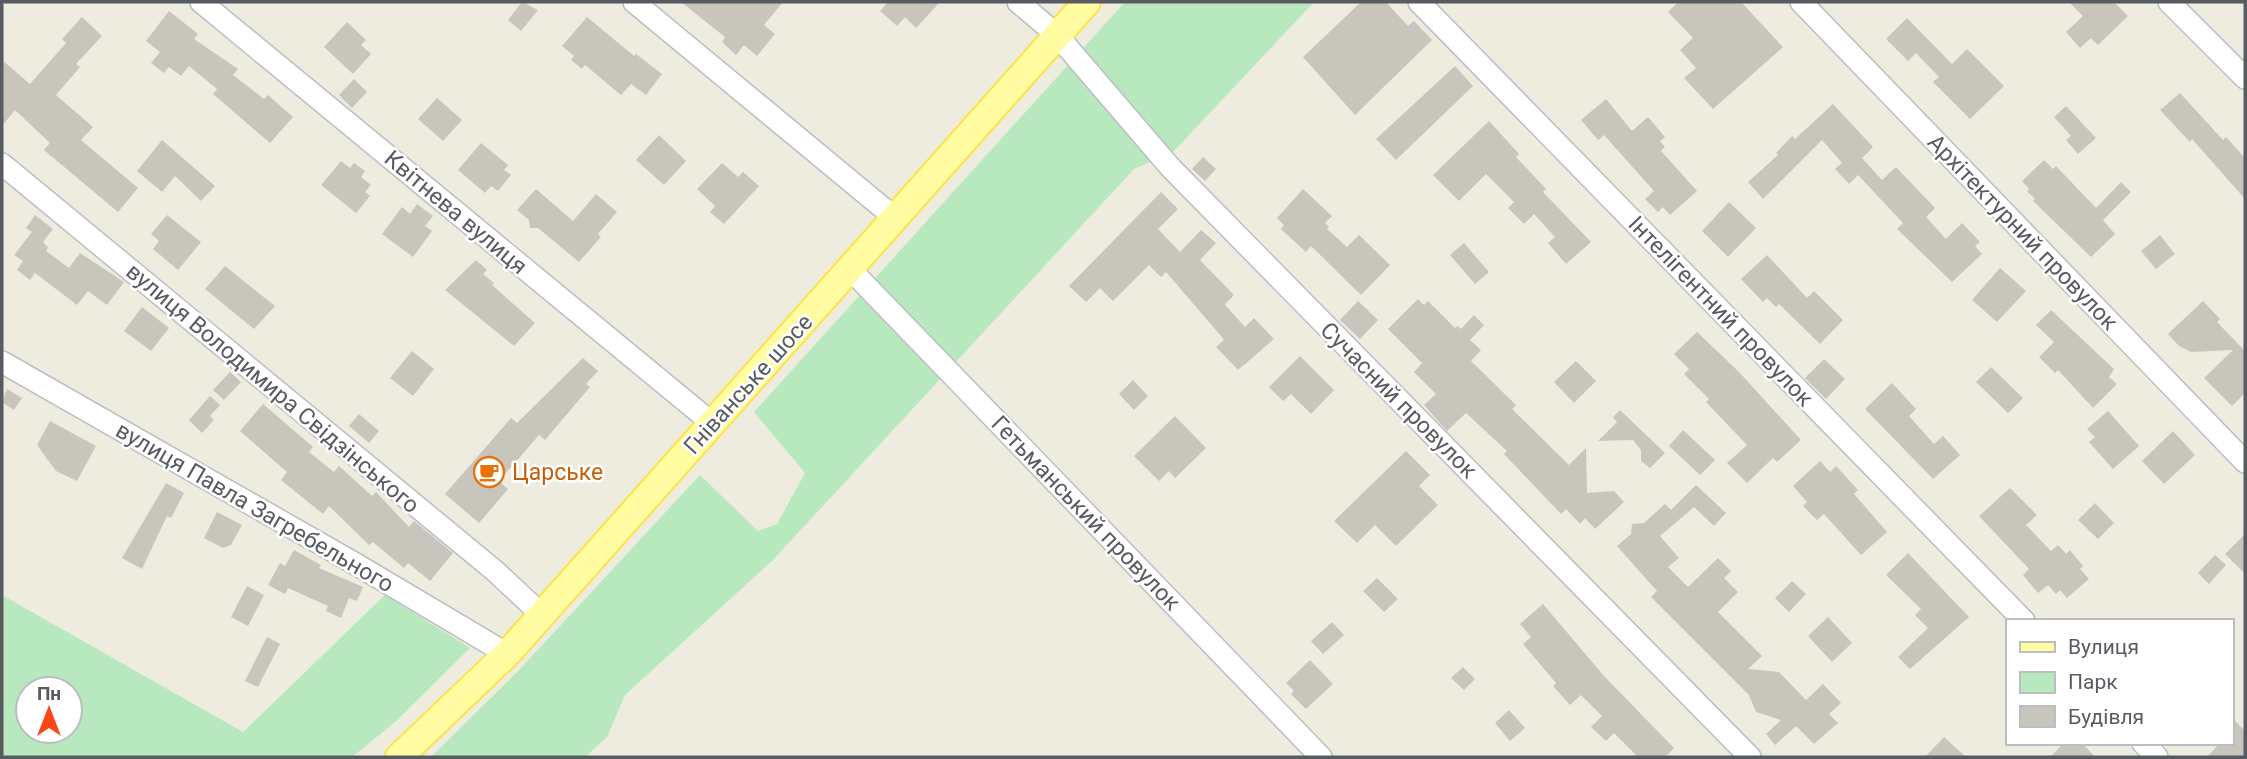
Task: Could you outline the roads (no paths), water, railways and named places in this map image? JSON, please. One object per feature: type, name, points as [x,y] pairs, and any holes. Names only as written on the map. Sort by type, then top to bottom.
[{"type":"main road","name":"Гніванське шосе","points":[[399,757],[508,654],[1087,2]]},
{"type":"street","name":"Квітнева вулиця","points":[[201,2],[712,423]]},
{"type":"street","points":[[634,2],[895,218]]},
{"type":"street","name":"Сучасний провулок","points":[[1018,2],[1056,35],[1170,167],[1750,757]]},
{"type":"street","name":"Інтелігентний провулок","points":[[1419,2],[2022,619]]},
{"type":"street","name":"Архітектурний провулок","points":[[1801,2],[2245,462]]},
{"type":"street","points":[[2169,2],[2245,78]]},
{"type":"street","name":"вулиця Володимира Свідзінського","points":[[2,164],[484,562],[542,615]]},
{"type":"street","name":"Гетьманський провулок","points":[[851,270],[1321,757]]},
{"type":"street","name":"вулиця Павла Загребельного","points":[[2,362],[354,562],[508,654]]},
{"type":"place","name":"Царське","points":[[489,472]]}]
